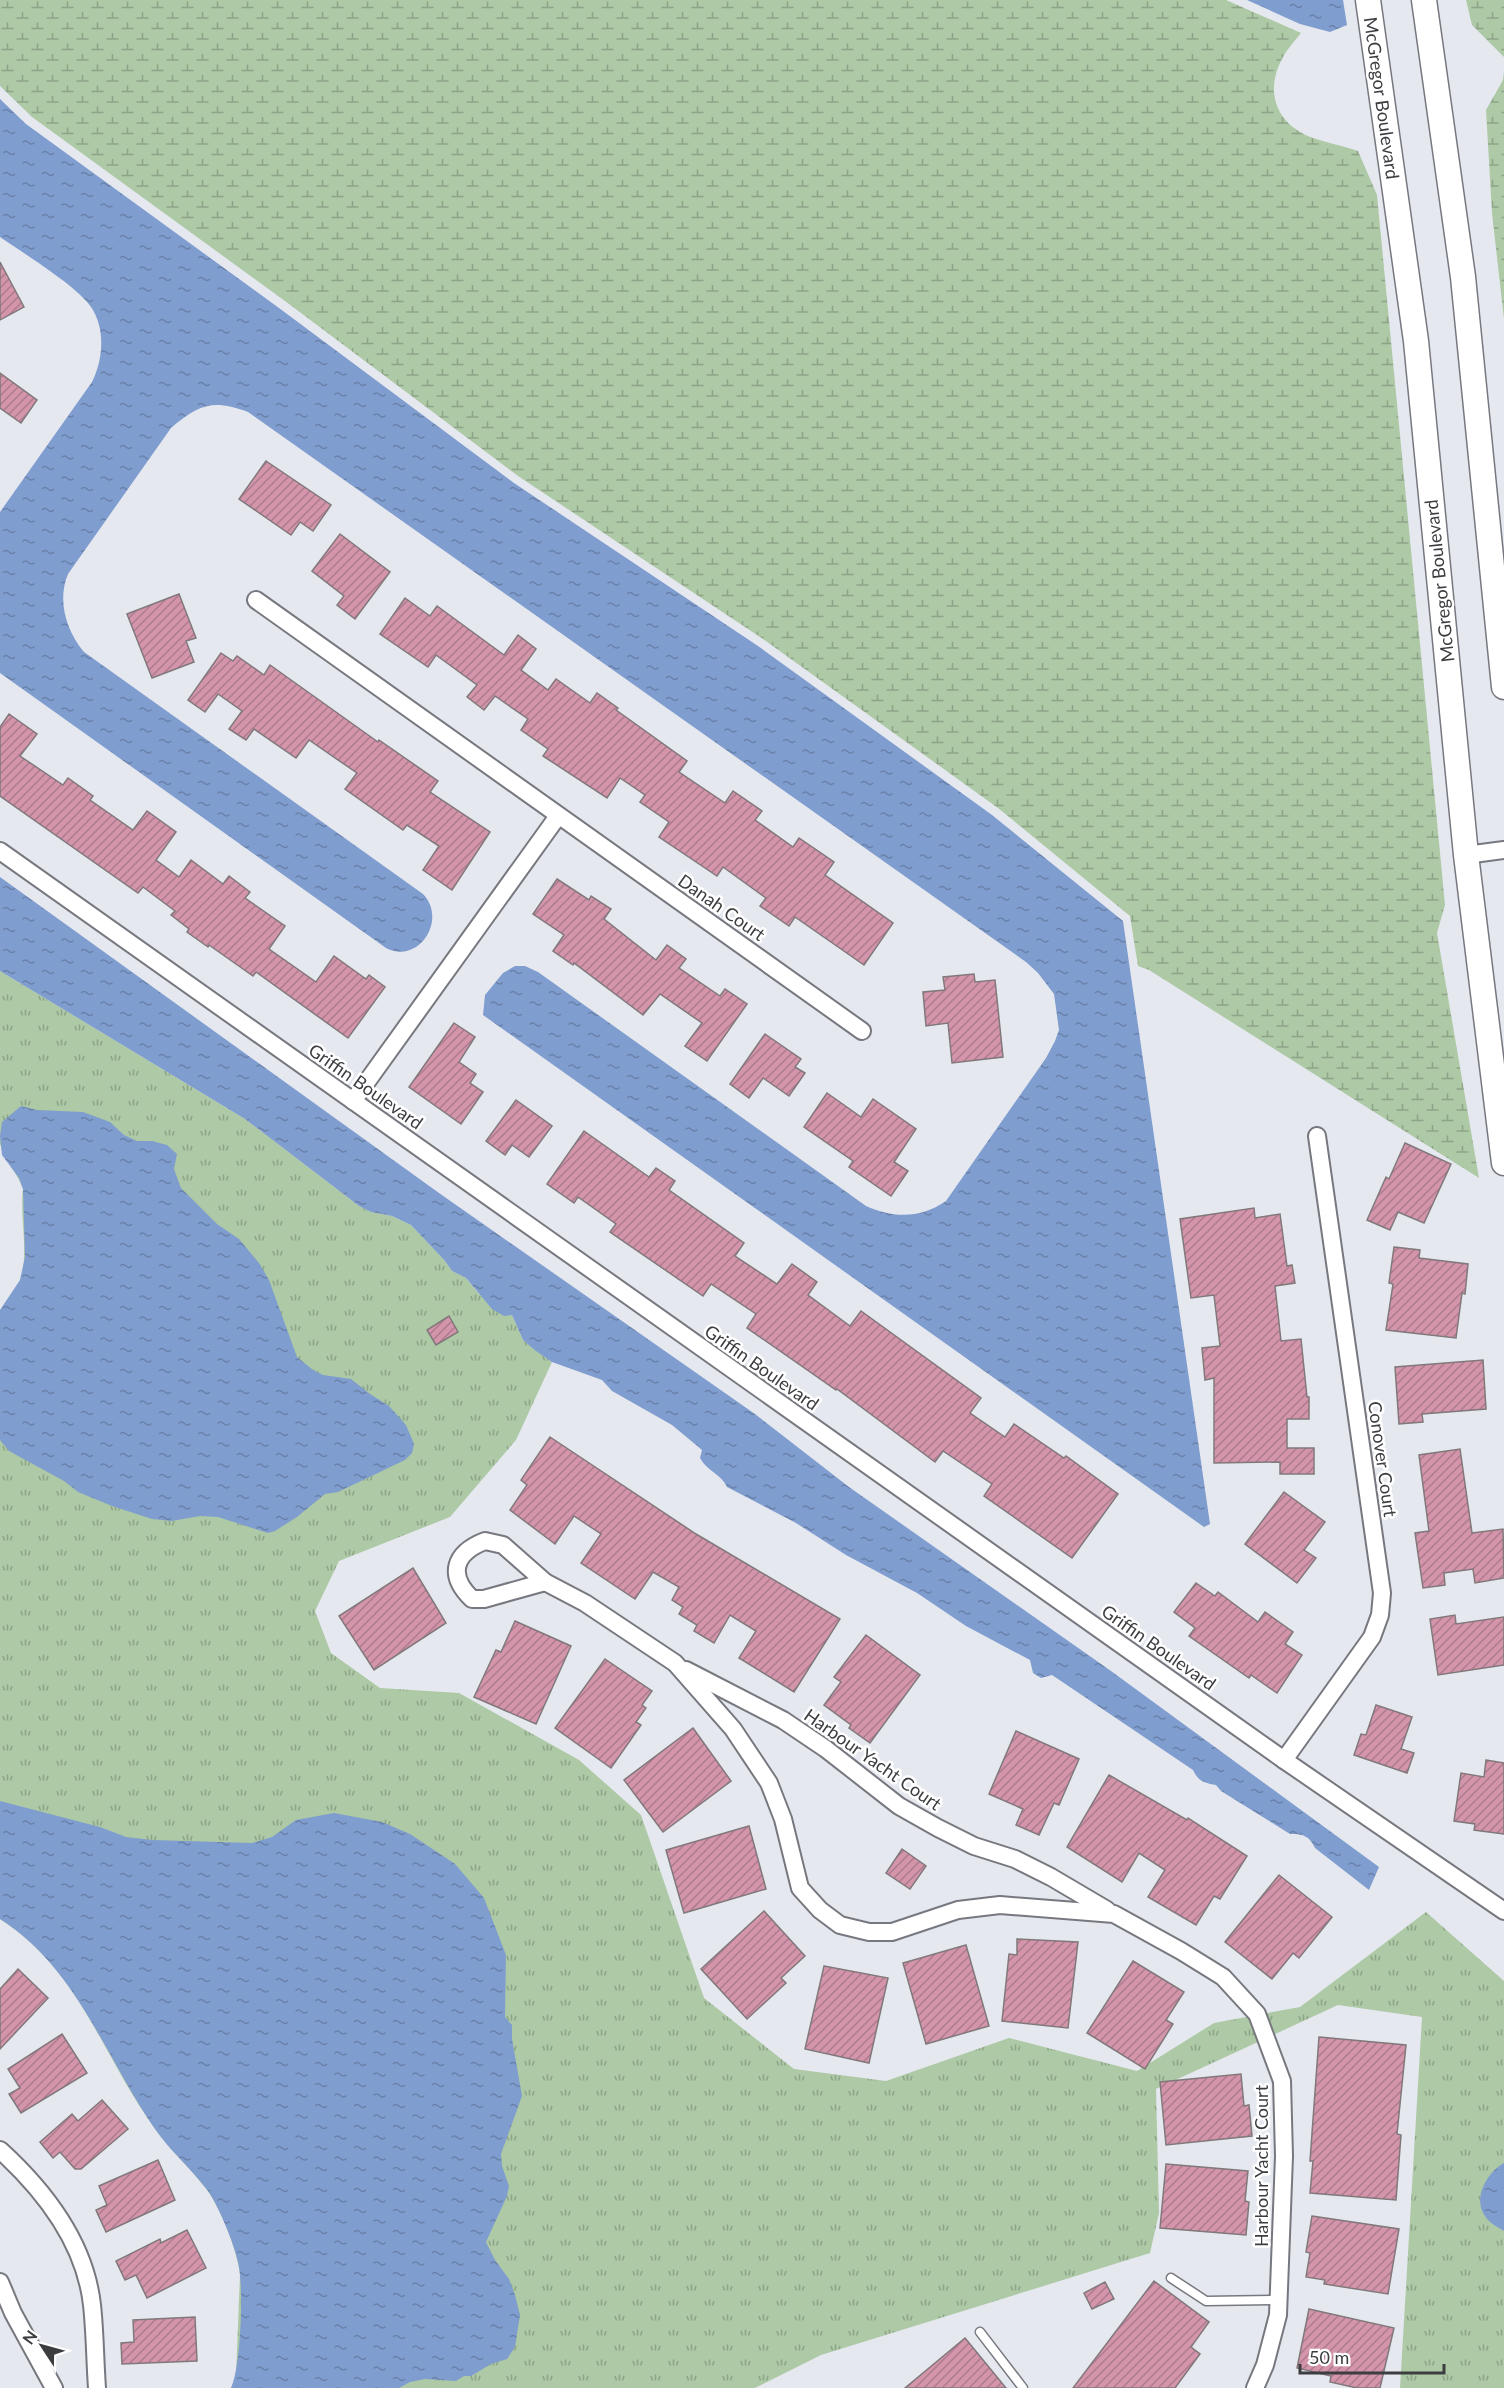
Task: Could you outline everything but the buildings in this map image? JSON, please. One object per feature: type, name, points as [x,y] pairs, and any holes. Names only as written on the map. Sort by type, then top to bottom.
[{"type":"main road","name":"McGregor Boulevard","points":[[1368,0],[1416,341],[1466,855],[1504,1162]]},
{"type":"main road","points":[[1424,0],[1462,277],[1504,687]]},
{"type":"main road","points":[[1484,1006],[1501,1035],[1504,1054]]},
{"type":"street","name":"Danah Court","points":[[256,600],[862,1031]]},
{"type":"street","points":[[353,1101],[558,816]]},
{"type":"street","points":[[1466,855],[1504,850]]},
{"type":"street","name":"Griffin Boulevard","points":[[0,851],[1284,1760],[1504,1911]]},
{"type":"street","name":"Conover Court","points":[[1284,1760],[1372,1637],[1380,1616],[1382,1593],[1317,1136]]},
{"type":"street","name":"Harbour Yacht Court","points":[[545,1582],[484,1599],[472,1599],[462,1589],[456,1574],[458,1559],[470,1546],[485,1541],[503,1545],[545,1582],[585,1603],[675,1663],[783,1720],[826,1749],[865,1781],[909,1812],[974,1846],[1015,1859],[1042,1872],[1223,1977],[1257,2014],[1282,2081],[1284,2156],[1278,2315],[1265,2365],[1255,2388]]},
{"type":"street","name":"Harbour Yacht Court","points":[[675,1663],[733,1729],[769,1783],[783,1819],[800,1888],[820,1910],[840,1925],[869,1932],[892,1932],[958,1910],[1000,1905],[1114,1914]]},
{"type":"street","points":[[0,2150],[40,2190],[64,2225],[79,2255],[92,2304],[97,2388]]},
{"type":"street","points":[[0,2282],[13,2313],[54,2388]]},
{"type":"lane","points":[[1171,2278],[1206,2301],[1278,2300]]},
{"type":"lane","points":[[980,2332],[1023,2388]]},
{"type":"green space","points":[[0,0],[1226,0],[1301,33],[1286,52],[1277,72],[1274,96],[1277,106],[1290,125],[1301,132],[1313,138],[1358,151],[1377,195],[1445,905],[1437,933],[1479,1178],[1149,970],[1138,966],[1130,916],[998,808],[763,639],[518,476],[285,301],[32,117],[0,86]]},
{"type":"green space","points":[[1466,0],[1504,0],[1504,57],[1472,25]]},
{"type":"green space","points":[[1504,71],[1504,319],[1492,213],[1486,110],[1503,80]]},
{"type":"green space","points":[[0,971],[245,1119],[359,1206],[371,1212],[392,1216],[411,1225],[452,1271],[466,1278],[479,1294],[512,1315],[523,1340],[552,1362],[516,1440],[450,1517],[339,1561],[315,1611],[331,1653],[380,1688],[459,1693],[579,1760],[641,1815],[704,1998],[794,2069],[886,2081],[1009,2038],[1137,2071],[1214,2023],[1300,2007],[1426,1912],[1504,1981],[1504,2388],[1400,2388],[1422,2017],[1338,2005],[1156,2089],[1159,2213],[1150,2253],[821,2355],[755,2388],[231,2388],[236,2377],[240,2274],[232,2242],[218,2208],[207,2190],[162,2138],[137,2102],[71,1989],[28,1940],[0,1919],[0,1310],[12,1297],[19,1282],[24,1253],[23,1189],[0,1144]]},
{"type":"water","points":[[1247,0],[1343,0],[1347,25],[1330,32],[1300,24]]},
{"type":"water","points":[[0,99],[26,124],[514,483],[758,646],[992,815],[1123,921],[1210,1524],[1204,1527],[483,1015],[485,995],[503,973],[515,966],[525,966],[538,972],[866,1206],[886,1213],[906,1215],[926,1211],[946,1201],[1046,1058],[1059,1030],[1054,994],[1038,973],[1026,962],[248,412],[225,406],[207,406],[198,409],[171,428],[68,574],[63,605],[68,625],[84,652],[423,894],[430,904],[432,916],[431,927],[426,937],[409,950],[398,952],[386,948],[0,673],[0,512],[92,382],[99,364],[101,335],[91,307],[74,289],[0,237]]},
{"type":"water","points":[[0,877],[439,1193],[755,1414],[849,1487],[1111,1671],[1379,1867],[1369,1890],[1315,1848],[1308,1838],[1290,1834],[1221,1791],[1216,1785],[1202,1781],[1193,1770],[1052,1675],[1041,1678],[1033,1673],[1030,1660],[966,1626],[917,1593],[846,1555],[796,1523],[727,1487],[700,1458],[702,1450],[672,1425],[612,1391],[602,1380],[552,1362],[536,1351],[523,1340],[512,1315],[504,1316],[492,1309],[466,1278],[452,1271],[411,1225],[392,1216],[371,1212],[359,1206],[245,1119],[0,971]]},
{"type":"water","points":[[21,1106],[37,1110],[83,1112],[110,1122],[124,1135],[137,1141],[152,1141],[167,1145],[177,1154],[174,1169],[181,1188],[217,1224],[239,1239],[259,1263],[269,1280],[297,1357],[323,1375],[351,1379],[389,1406],[406,1425],[414,1444],[412,1453],[405,1460],[338,1492],[325,1494],[297,1517],[268,1533],[218,1517],[200,1516],[172,1521],[152,1519],[78,1492],[64,1481],[9,1451],[0,1440],[0,1310],[20,1280],[25,1257],[23,1189],[19,1178],[2,1155],[0,1136],[2,1122]]},
{"type":"water","points":[[0,1801],[100,1827],[126,1837],[152,1840],[252,1843],[272,1837],[296,1820],[334,1813],[382,1822],[410,1834],[455,1864],[484,1898],[506,1955],[505,2017],[512,2025],[512,2039],[522,2096],[501,2154],[502,2166],[509,2186],[507,2196],[486,2242],[495,2260],[509,2279],[520,2315],[515,2347],[507,2359],[456,2381],[425,2379],[410,2382],[399,2388],[231,2388],[237,2363],[241,2306],[240,2273],[230,2235],[208,2191],[155,2129],[70,1988],[50,1962],[27,1939],[0,1919]]},
{"type":"water","points":[[1504,2163],[1504,2231],[1488,2220],[1483,2213],[1480,2196],[1491,2173]]}]
